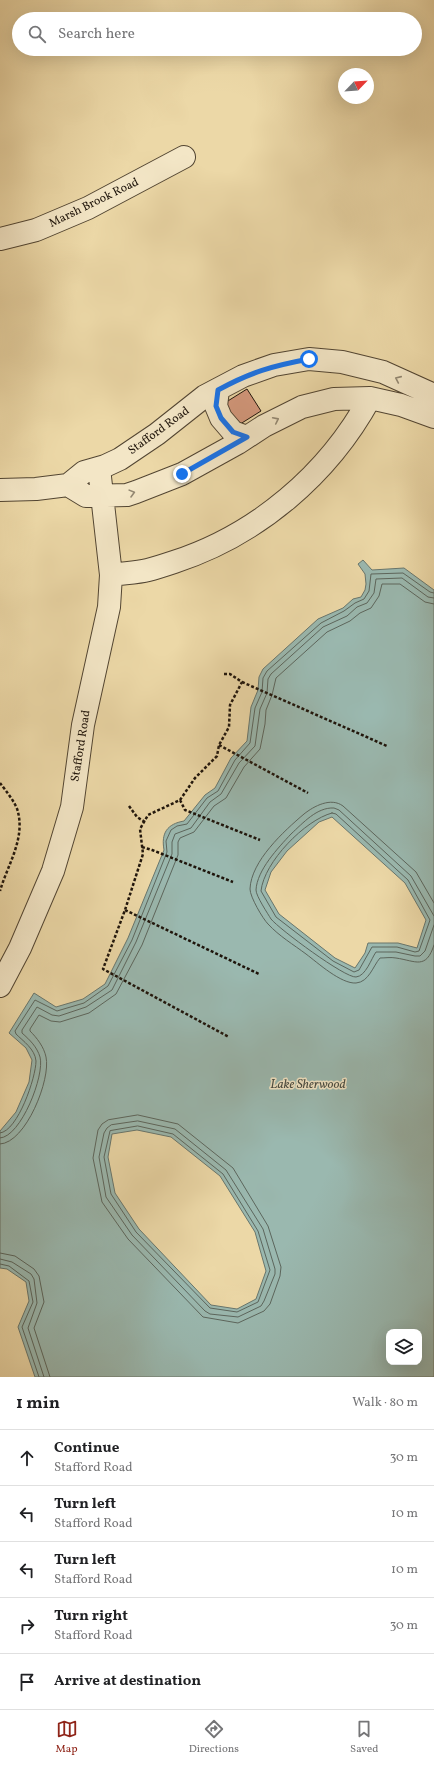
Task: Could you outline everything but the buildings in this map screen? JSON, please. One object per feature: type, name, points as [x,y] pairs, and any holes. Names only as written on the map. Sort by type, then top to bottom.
[{"type":"street","name":"Marsh Brook Road","points":[[0,239],[36,230],[88,208],[184,157]]},
{"type":"street","name":"Stafford Road","points":[[68,485],[84,472],[99,468],[120,459],[157,434],[205,396],[243,376],[274,365],[309,359],[342,362],[383,372],[434,395]]},
{"type":"street","points":[[218,390],[216,406],[221,418],[233,432],[247,437]]},
{"type":"street","points":[[111,575],[148,570],[195,555],[233,537],[265,517],[301,488],[316,472],[360,417],[370,398]]},
{"type":"street","points":[[0,490],[36,489],[68,485],[86,496],[127,495],[153,487],[182,474],[264,426],[302,407],[334,399],[370,398],[401,405],[434,417]]},
{"type":"street","name":"Stafford Road","points":[[0,986],[20,948],[53,871],[72,807],[83,725],[109,606],[111,575],[99,468]]},
{"type":"path","points":[[224,674],[230,674],[242,682],[387,746]]},
{"type":"path","points":[[229,1037],[102,969],[125,910],[143,854],[140,829],[148,815],[180,800],[196,778],[217,756],[219,745],[228,727],[230,705],[242,682]]},
{"type":"path","points":[[219,745],[308,794]]},
{"type":"path","points":[[0,783],[18,811],[19,824],[14,854],[0,891]]},
{"type":"path","points":[[180,800],[185,810],[260,840]]},
{"type":"path","points":[[130,806],[137,817],[145,822]]},
{"type":"path","points":[[142,848],[152,850],[232,882]]},
{"type":"path","points":[[125,910],[259,974]]},
{"type":"water","name":"Lake Sherwood","points":[[363,560],[372,570],[404,568],[434,590],[434,1377],[35,1377],[18,1327],[29,1301],[26,1282],[7,1269],[0,1268],[0,1131],[16,1112],[29,1082],[32,1060],[26,1048],[9,1033],[34,993],[56,1007],[83,999],[105,984],[128,938],[164,850],[163,839],[166,830],[173,824],[184,821],[205,795],[215,788],[231,758],[247,741],[251,707],[258,690],[259,677],[263,669],[318,619],[343,608],[353,599],[361,597],[365,590],[365,574],[358,564]],"holes":[[[332,817],[405,883],[426,920],[417,948],[398,943],[368,943],[365,953],[355,968],[335,958],[279,914],[265,890],[271,872],[287,851],[319,822]],[[137,1130],[171,1137],[220,1176],[255,1232],[266,1271],[256,1299],[237,1309],[211,1305],[139,1229],[115,1193],[108,1157],[112,1134]]]},
{"type":"route","points":[[182,474],[247,437],[233,432],[221,418],[216,406],[218,390],[243,376],[274,365],[309,359]]}]
